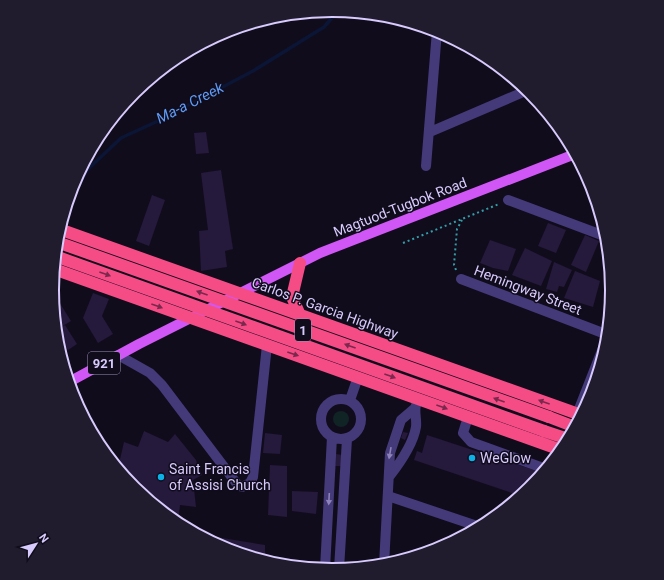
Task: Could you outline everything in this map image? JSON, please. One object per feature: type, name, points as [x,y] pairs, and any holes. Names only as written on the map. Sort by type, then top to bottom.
[{"type":"highway","name":"Carlos P. Garcia Highway","points":[[65,231],[575,414]]},
{"type":"highway","points":[[84,280],[96,242]]},
{"type":"highway","name":"Carlos P. Garcia Highway","points":[[63,244],[569,425]]},
{"type":"highway","name":"1","points":[[61,258],[562,437]]},
{"type":"highway","points":[[140,300],[153,263]]},
{"type":"highway","points":[[300,263],[292,297],[300,315]]},
{"type":"highway","name":"1","points":[[60,271],[358,377],[417,404],[468,417],[555,448]]},
{"type":"highway","points":[[267,345],[280,308]]},
{"type":"highway","points":[[308,360],[321,322]]},
{"type":"highway","points":[[358,377],[371,340]]},
{"type":"highway","points":[[417,404],[431,362]]},
{"type":"highway","points":[[509,431],[522,394]]},
{"type":"main road","name":"Magtuod-Tugbok Road","points":[[190,318],[300,263],[374,231],[455,202],[569,156]]},
{"type":"main road","name":"921","points":[[74,379],[190,318]]},
{"type":"street","points":[[426,166],[430,132],[437,38]]},
{"type":"street","points":[[430,132],[521,93]]},
{"type":"street","points":[[508,200],[599,234]]},
{"type":"street","name":"Hemingway Street","points":[[461,279],[602,333]]},
{"type":"street","points":[[118,355],[150,374],[162,385],[237,484],[242,487],[250,484],[253,477],[267,345]]},
{"type":"street","points":[[350,400],[358,377]]},
{"type":"street","points":[[336,399],[350,400],[360,410],[361,424],[358,431],[347,439],[332,437],[322,427],[322,413],[325,407],[336,399]]},
{"type":"street","points":[[384,558],[390,453],[401,420],[417,404]]},
{"type":"street","points":[[389,477],[400,462],[414,436],[417,426],[417,404]]},
{"type":"street","points":[[468,417],[463,433],[471,442],[540,467]]},
{"type":"street","points":[[325,563],[332,437]]},
{"type":"street","points":[[339,563],[347,439]]},
{"type":"street","points":[[330,482],[344,483]]},
{"type":"street","points":[[388,496],[471,524]]},
{"type":"path","points":[[403,243],[508,200]]},
{"type":"path","points":[[461,279],[454,265],[457,229],[462,219]]},
{"type":"green space","points":[[341,411],[347,413],[349,419],[347,425],[341,427],[335,425],[333,419],[335,413]]},
{"type":"building","points":[[206,132],[209,153],[196,154],[194,133]]},
{"type":"building","points":[[221,170],[233,249],[225,251],[227,267],[201,271],[199,231],[208,230],[201,173]]},
{"type":"building","points":[[152,195],[165,200],[149,246],[136,241]]},
{"type":"building","points":[[548,223],[566,230],[556,253],[538,246]]},
{"type":"building","points":[[585,235],[599,241],[586,272],[571,265]]},
{"type":"building","points":[[490,240],[516,249],[508,271],[493,268],[480,263]]},
{"type":"building","points":[[525,248],[552,261],[541,286],[512,275]]},
{"type":"building","points":[[554,262],[572,270],[564,287],[559,286],[557,292],[546,289]]},
{"type":"building","points":[[575,271],[600,281],[593,307],[564,298]]},
{"type":"building","points":[[93,293],[109,299],[102,316],[113,334],[98,343],[83,318]]},
{"type":"building","points":[[60,303],[71,321],[61,327]]},
{"type":"building","points":[[65,325],[77,344],[68,350],[64,344],[61,327]]},
{"type":"building","name":"Saint Francis of Assisi Church","points":[[144,431],[168,442],[175,434],[196,460],[202,475],[193,480],[196,507],[180,505],[179,516],[139,483],[120,461],[124,442],[138,447]]},
{"type":"building","points":[[403,432],[408,433],[405,440],[401,438]]},
{"type":"building","points":[[265,433],[282,435],[280,454],[263,453]]},
{"type":"building","points":[[427,435],[536,471],[514,494],[414,460],[417,451],[422,453]]},
{"type":"building","points":[[336,454],[342,455],[341,466],[335,466]]},
{"type":"building","points":[[270,465],[287,466],[287,517],[268,515]]},
{"type":"building","points":[[292,491],[318,492],[316,514],[292,511]]},
{"type":"building","points":[[216,537],[265,545],[265,555],[244,549]]},
{"type":"waterway","name":"Ma-a Creek","points":[[85,174],[87,170],[121,138],[158,121],[253,71],[324,27],[333,17]]},
{"type":"place","name":"WeGlow","points":[[472,458]]},
{"type":"place","name":"Saint Francis of Assisi Church","points":[[161,477]]}]
